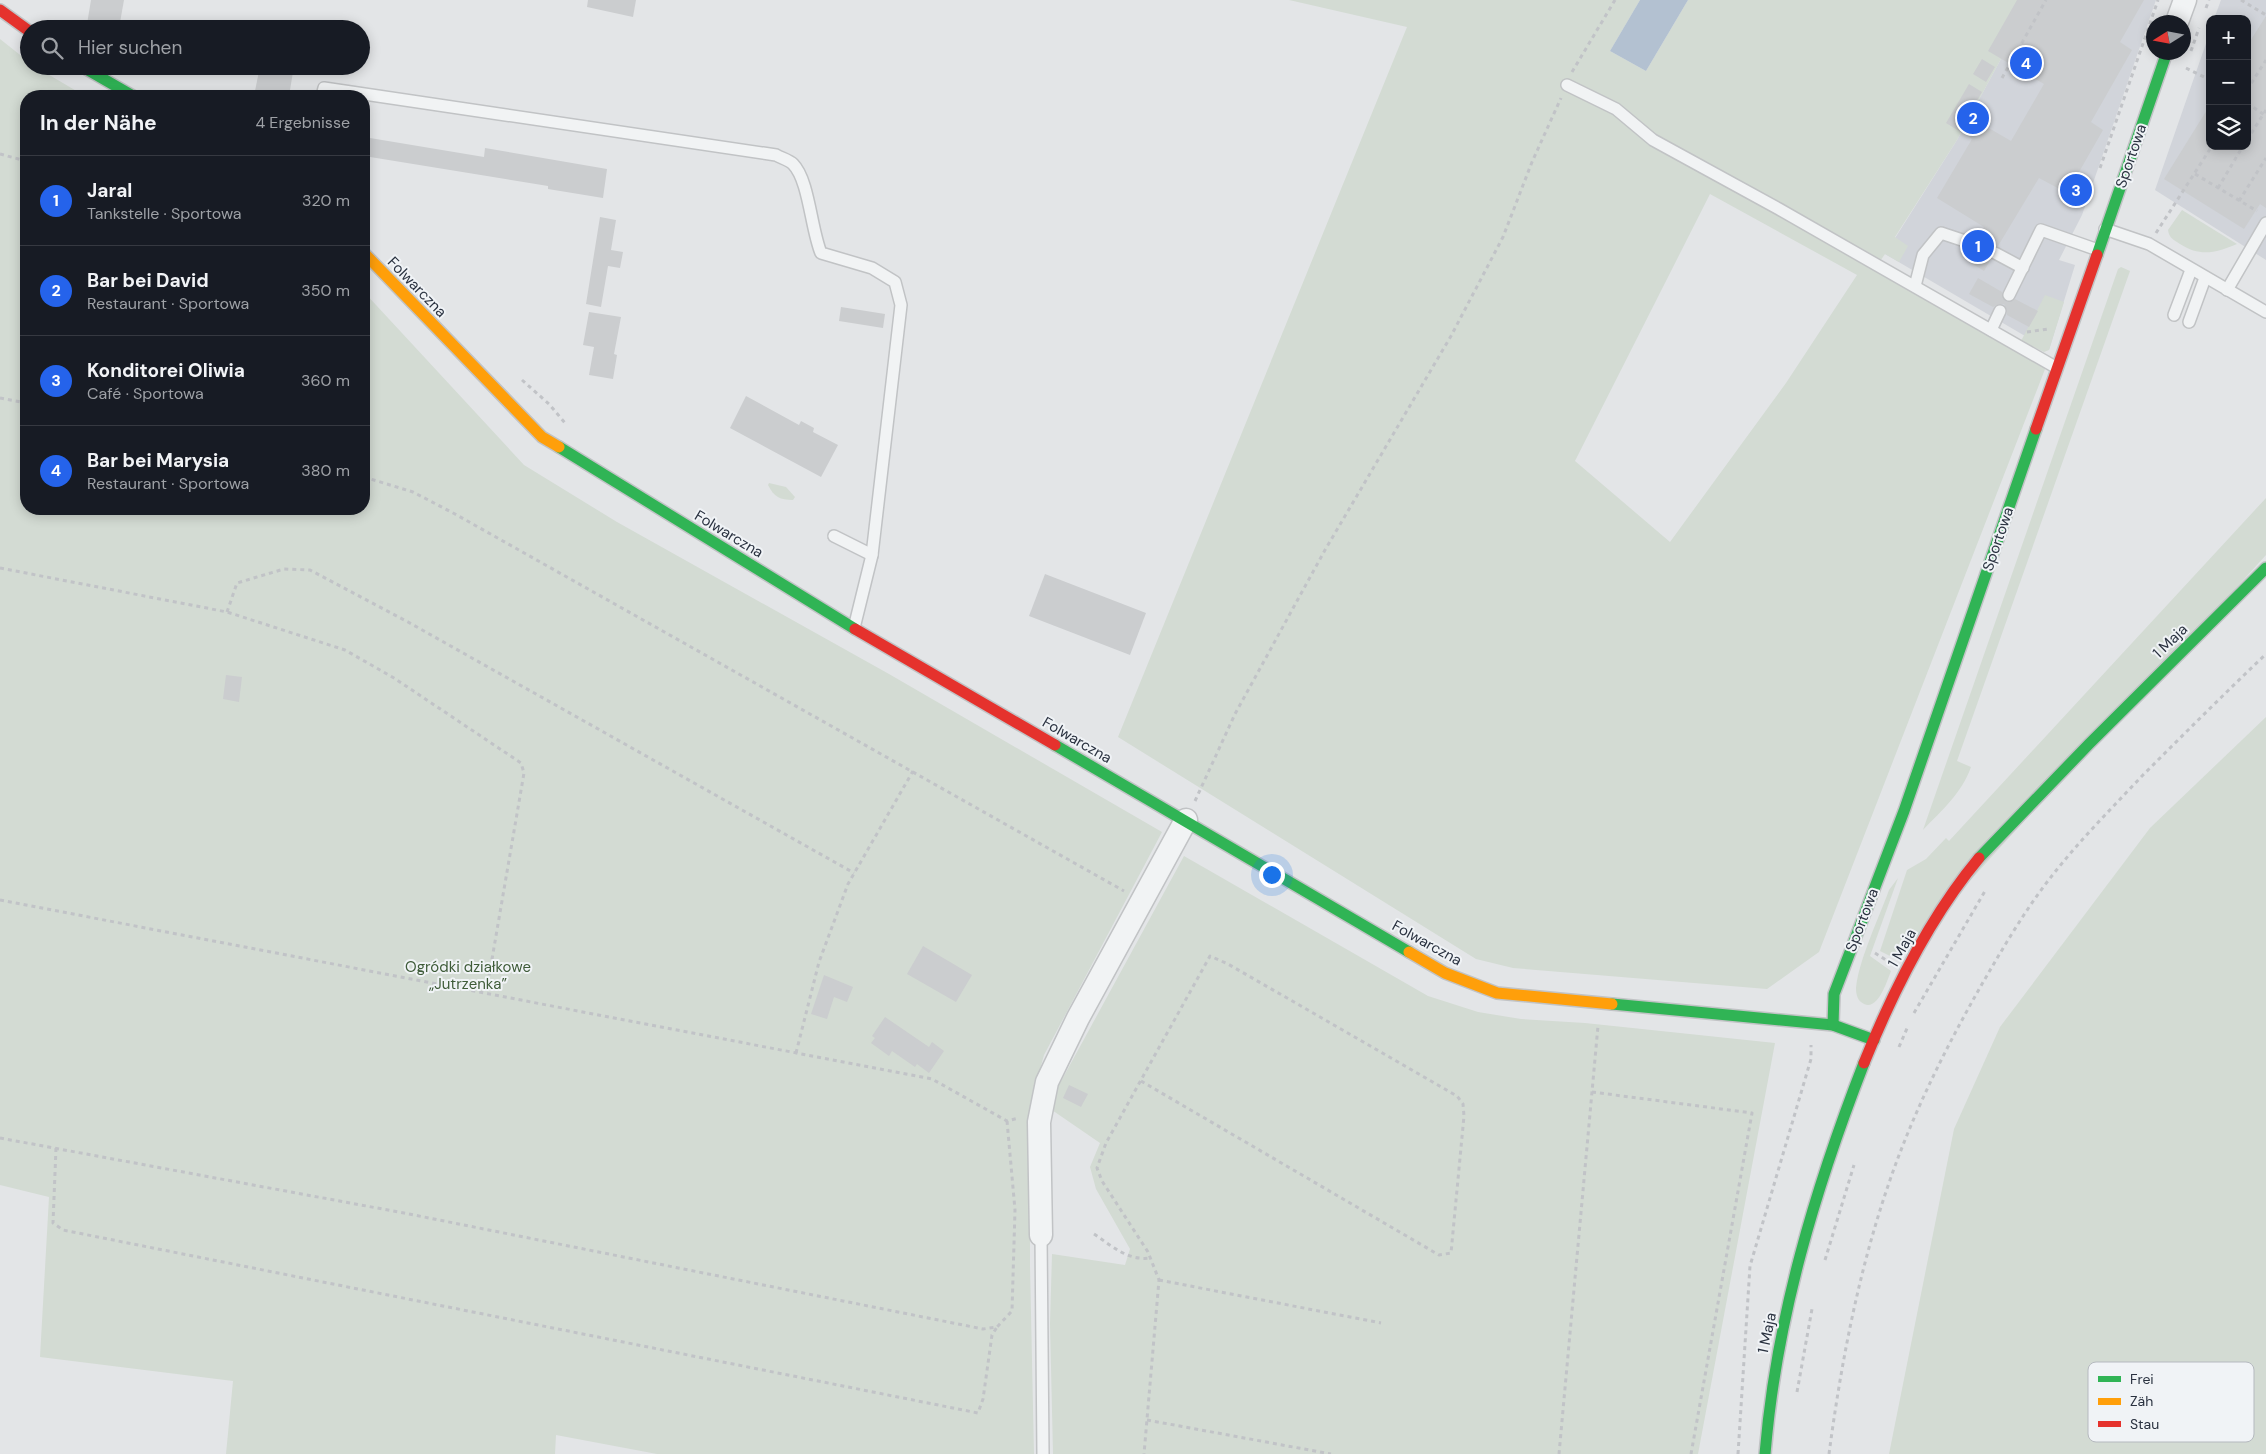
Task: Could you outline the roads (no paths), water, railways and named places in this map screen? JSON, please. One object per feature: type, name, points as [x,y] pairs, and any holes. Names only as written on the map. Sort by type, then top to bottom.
[{"type":"street","points":[[2180,15],[2185,0]]},
{"type":"street","points":[[0,10],[20,24]]},
{"type":"street","name":"Sportowa","points":[[1833,1024],[1834,994],[1908,802],[2164,60]]},
{"type":"street","points":[[97,75],[123,90]]},
{"type":"street","name":"Folwarczna","points":[[370,259],[542,437],[854,628],[1186,820],[1445,973],[1497,993],[1833,1024],[1874,1040]]},
{"type":"street","name":"1 Maja","points":[[1765,1454],[1774,1369],[1802,1243],[1842,1122],[1874,1040],[1906,971],[1961,881],[1996,838],[2119,712],[2266,568]]},
{"type":"street","points":[[1041,1235],[1040,1116],[1047,1082],[1078,1018],[1186,820]]},
{"type":"lane","points":[[1567,86],[1616,109],[1653,140],[1915,286],[2057,368]]},
{"type":"lane","points":[[324,90],[324,88],[338,90]]},
{"type":"lane","points":[[370,94],[776,155],[793,164],[803,181],[814,237],[821,253],[872,268],[895,282],[901,305],[872,555],[854,628]]},
{"type":"lane","points":[[2226,290],[2266,223]]},
{"type":"lane","points":[[2105,229],[2148,244],[2190,270],[2266,312]]},
{"type":"lane","points":[[2009,295],[2041,230],[2098,250]]},
{"type":"lane","points":[[1915,286],[1923,256],[1941,233],[1974,244]]},
{"type":"lane","points":[[1994,253],[2023,268]]},
{"type":"lane","points":[[2174,315],[2190,270]]},
{"type":"lane","points":[[2189,322],[2205,278]]},
{"type":"lane","points":[[1991,330],[2000,311]]},
{"type":"lane","points":[[834,536],[872,555]]},
{"type":"lane","points":[[1041,1235],[1043,1454]]},
{"type":"water","points":[[1640,0],[1688,0],[1646,71],[1610,51]]},
{"type":"place","name":"Bar bei Marysia","points":[[2026,63]]},
{"type":"place","name":"Bar bei David","points":[[1973,118]]},
{"type":"place","name":"Konditorei Oliwia","points":[[2076,190]]},
{"type":"place","name":"Jaral","points":[[1978,246]]},
{"type":"park label","name":"Ogródki działkowe „Jutrzenka”","points":[[468,976]]}]
